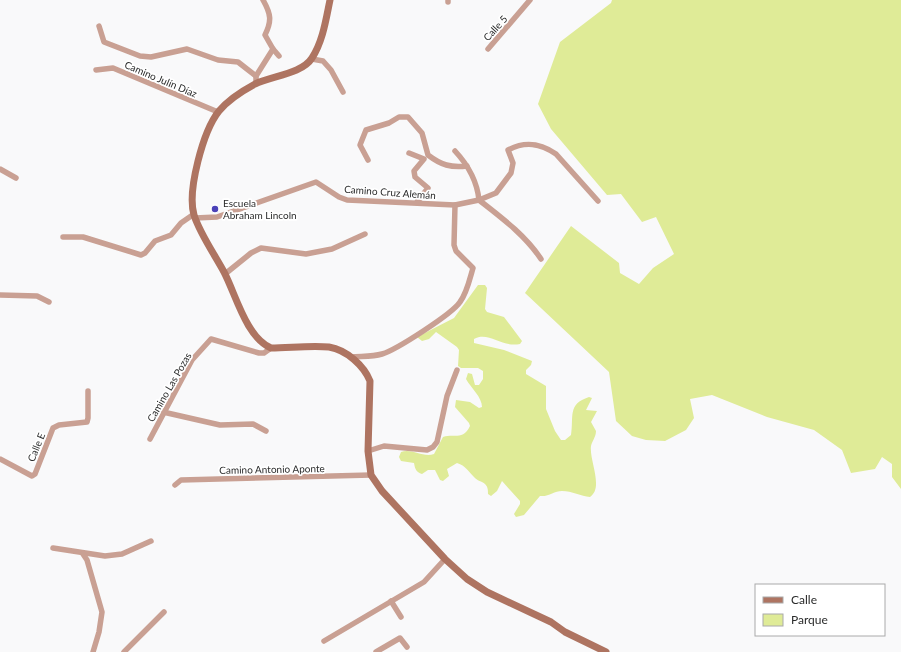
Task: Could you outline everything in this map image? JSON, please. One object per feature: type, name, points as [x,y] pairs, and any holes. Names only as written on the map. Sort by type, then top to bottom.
[{"type":"street","points":[[263,0],[271,14],[270,25],[265,35],[280,56]]},
{"type":"street","points":[[330,0],[323,32],[312,59],[298,69],[256,80],[234,96],[218,112],[208,131],[195,174],[191,200],[195,216],[253,333],[263,344],[271,348],[330,347],[351,357],[366,371],[370,381],[368,451],[371,475],[382,491],[444,559],[467,579],[488,592],[551,622],[565,632],[606,652]]},
{"type":"street","name":"Calle 5","points":[[488,48],[530,0]]},
{"type":"street","points":[[99,26],[104,42],[140,56],[151,57],[186,49],[218,60],[238,62],[256,80]]},
{"type":"street","points":[[256,80],[273,48]]},
{"type":"street","points":[[312,59],[323,62],[331,70],[343,92]]},
{"type":"street","name":"Camino Julín Díaz","points":[[96,70],[113,68],[218,112]]},
{"type":"street","points":[[368,160],[360,145],[366,130],[389,123],[399,117],[408,117],[422,133],[428,155],[445,166],[456,168],[467,166]]},
{"type":"street","name":"Camino Cruz Alemán","points":[[195,216],[217,217],[316,182],[339,197],[347,200],[417,202],[455,205],[479,200],[496,193],[510,173],[512,163],[508,150],[517,145],[528,143],[548,148],[556,154],[598,201]]},
{"type":"street","points":[[455,151],[467,166],[478,188],[479,200],[517,231],[531,245],[541,259]]},
{"type":"street","points":[[409,153],[424,158],[414,171],[415,177],[428,188],[417,202]]},
{"type":"street","points":[[0,169],[16,178]]},
{"type":"street","points":[[351,357],[380,354],[397,349],[449,312],[460,302],[470,281],[473,268],[456,252],[454,245],[456,230],[455,205]]},
{"type":"street","points":[[63,237],[83,237],[141,255],[145,253],[155,241],[171,235],[181,223],[195,216]]},
{"type":"street","points":[[225,274],[251,253],[261,248],[306,254],[332,249],[365,234]]},
{"type":"street","points":[[0,295],[37,296],[49,302]]},
{"type":"street","name":"Camino Las Pozas","points":[[150,439],[192,360],[211,339],[259,353],[264,353],[271,348]]},
{"type":"street","points":[[368,451],[384,446],[427,450],[433,447],[437,442],[447,396],[457,370]]},
{"type":"street","name":"Calle E","points":[[0,459],[32,476],[35,474],[53,428],[59,425],[87,422],[88,391]]},
{"type":"street","points":[[163,412],[220,426],[253,424],[266,431]]},
{"type":"street","name":"Camino Antonio Aponte","points":[[175,485],[181,480],[371,475]]},
{"type":"street","points":[[53,548],[83,554],[104,556],[122,554],[151,541]]},
{"type":"street","points":[[83,554],[87,560],[102,612],[99,632],[93,652]]},
{"type":"street","points":[[324,641],[424,582],[444,559]]},
{"type":"street","points":[[391,601],[401,617]]},
{"type":"street","points":[[124,652],[164,612]]},
{"type":"street","points":[[376,652],[400,638],[407,646]]},
{"type":"green space","points":[[612,0],[901,0],[901,489],[892,477],[892,464],[882,457],[875,469],[851,473],[842,450],[814,430],[767,417],[712,395],[690,399],[694,418],[686,430],[665,441],[646,440],[632,436],[616,421],[609,372],[525,293],[571,226],[619,263],[620,273],[639,284],[653,268],[674,254],[656,217],[642,222],[621,194],[607,195],[551,129],[538,104],[560,42],[611,3]]},
{"type":"green space","points":[[478,285],[485,285],[487,288],[485,309],[487,312],[504,317],[522,341],[520,344],[513,345],[490,338],[480,337],[474,339],[474,343],[504,350],[532,361],[531,365],[526,370],[526,374],[546,386],[546,409],[555,431],[561,440],[565,440],[571,435],[574,407],[582,400],[589,397],[592,398],[586,410],[597,411],[591,422],[596,431],[591,446],[591,452],[596,487],[594,493],[590,497],[562,491],[546,496],[540,496],[524,515],[516,517],[514,514],[520,504],[520,501],[502,481],[497,491],[491,496],[488,494],[485,484],[460,464],[457,463],[447,469],[449,476],[443,481],[440,480],[435,470],[428,470],[422,474],[416,470],[414,463],[401,461],[399,457],[401,452],[409,451],[426,455],[434,454],[443,437],[458,436],[467,431],[470,426],[469,423],[455,407],[456,400],[470,402],[479,408],[482,407],[482,403],[478,396],[466,379],[468,373],[472,374],[475,385],[479,385],[483,379],[483,371],[478,368],[461,368],[458,366],[459,350],[436,332],[429,339],[422,341],[417,337],[454,318]]},
{"type":"place","name":"Escuela Abraham Lincoln","points":[[215,209]]}]
